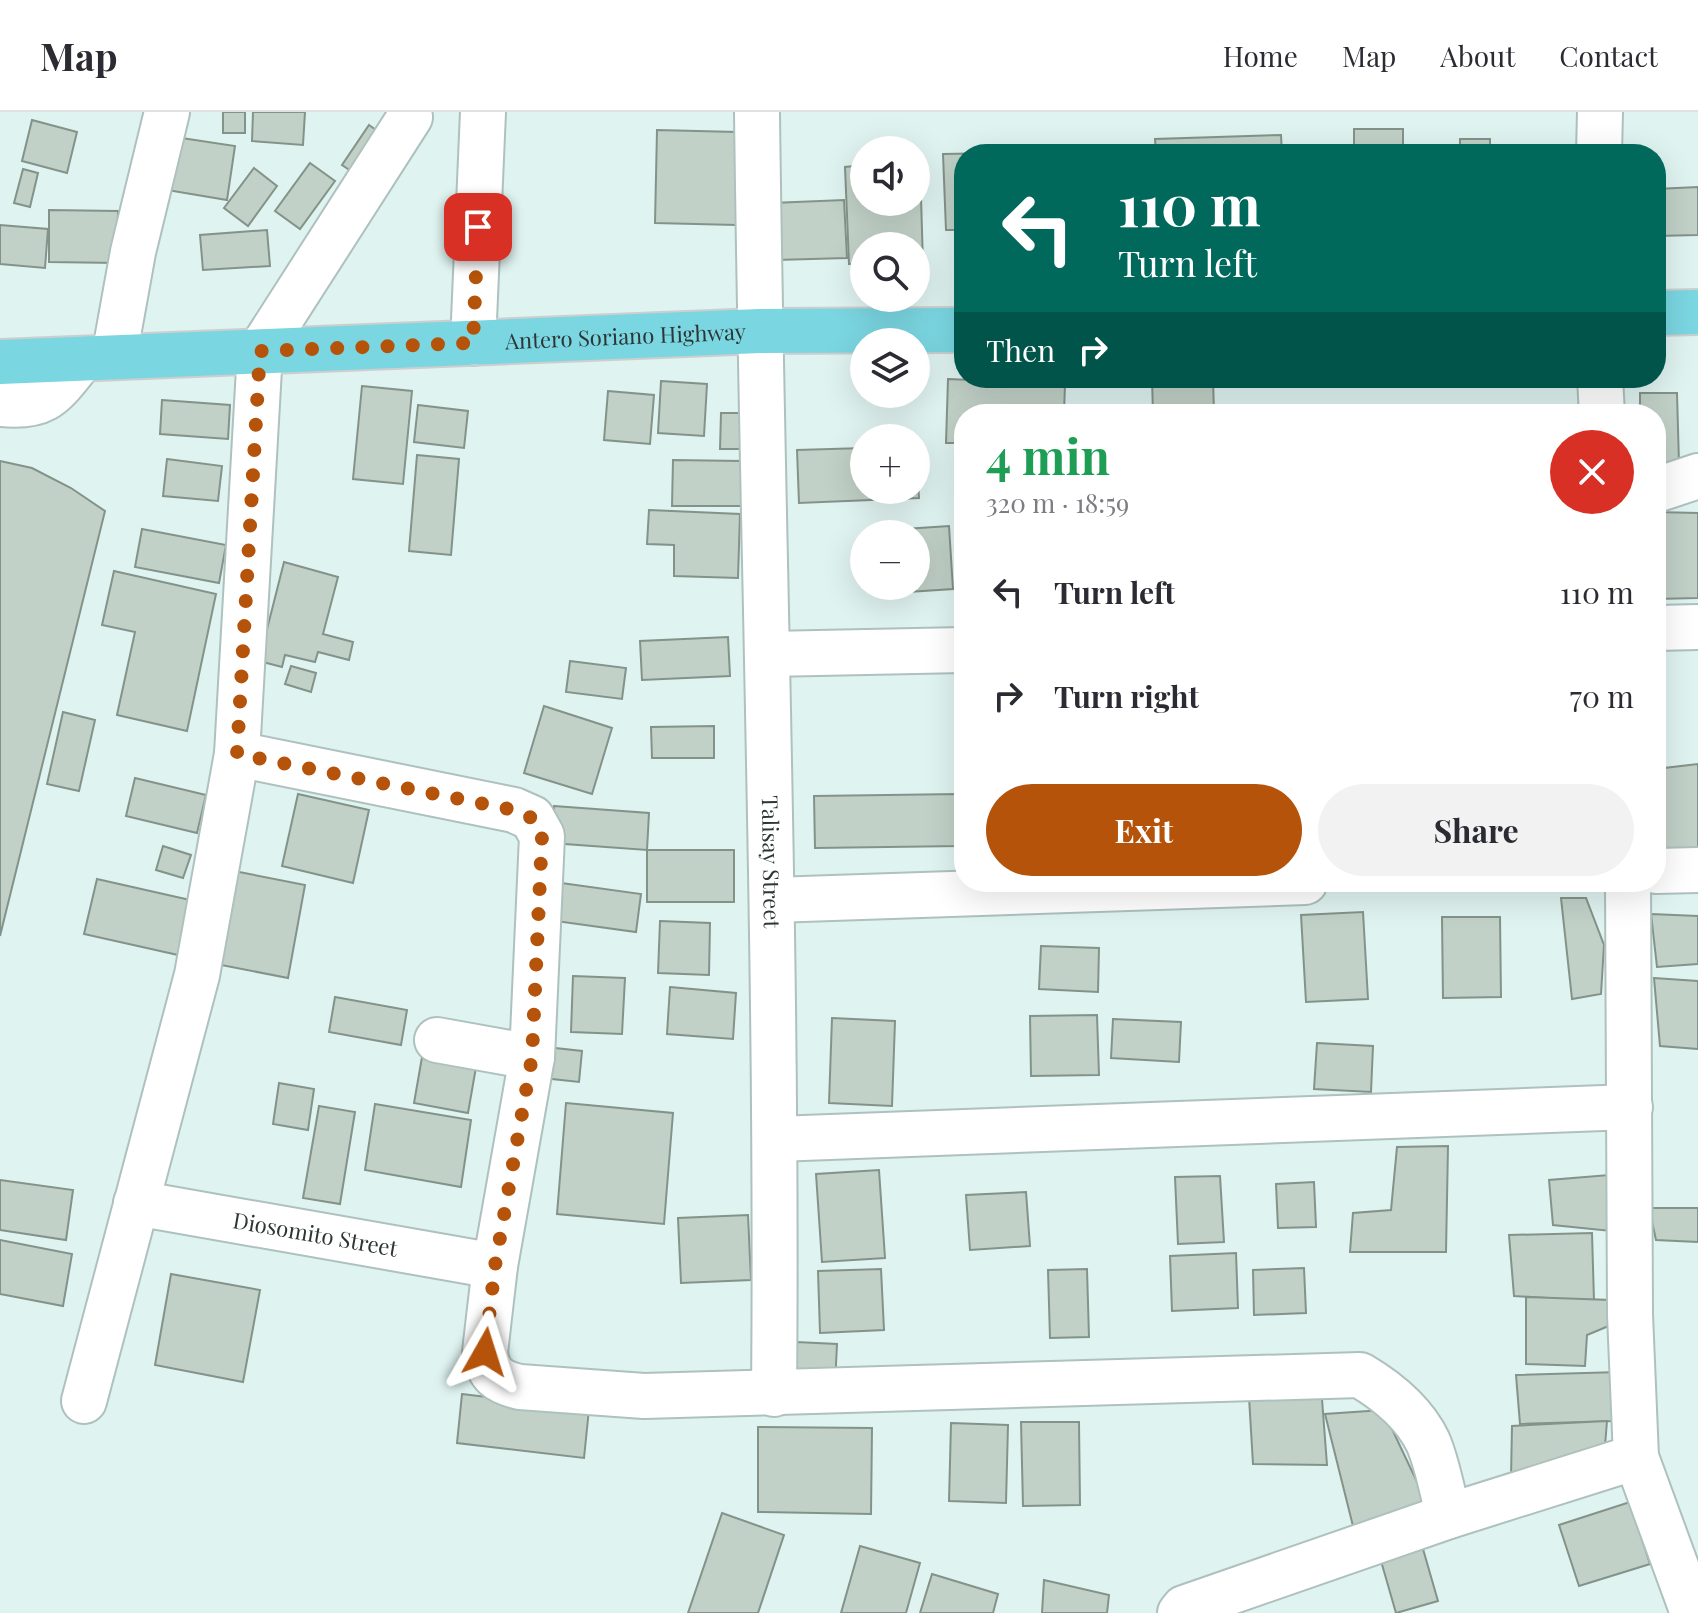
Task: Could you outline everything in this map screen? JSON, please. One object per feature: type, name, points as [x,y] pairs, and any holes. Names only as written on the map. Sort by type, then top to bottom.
[{"type":"main road","points":[[1666,313],[1698,312]]},
{"type":"main road","name":"Antero Soriano Highway","points":[[0,362],[760,331],[954,330]]},
{"type":"street","points":[[0,404],[35,404],[98,358],[133,252],[167,112]]},
{"type":"street","points":[[473,343],[483,112]]},
{"type":"street","name":"Talisay Street","points":[[757,112],[773,900],[776,1139],[774,1394]]},
{"type":"street","points":[[1599,144],[1600,112]]},
{"type":"street","points":[[84,1401],[197,975],[237,754],[260,351],[410,117]]},
{"type":"street","points":[[1666,487],[1698,476]]},
{"type":"street","points":[[1666,628],[1698,627]]},
{"type":"street","points":[[769,654],[954,650]]},
{"type":"street","points":[[237,754],[514,810],[532,818],[542,836],[532,1057],[495,1266],[485,1352],[493,1376],[504,1383],[520,1387],[644,1396],[1360,1375],[1383,1389],[1410,1415],[1428,1442],[1449,1516]]},
{"type":"street","points":[[1666,871],[1698,870]]},
{"type":"street","points":[[773,900],[1009,892]]},
{"type":"street","points":[[1628,892],[1630,1315],[1636,1457],[1693,1613]]},
{"type":"street","points":[[437,1040],[532,1057]]},
{"type":"street","points":[[776,1139],[1630,1107]]},
{"type":"street","name":"Diosomito Street","points":[[136,1203],[495,1266]]},
{"type":"street","points":[[1180,1613],[1184,1608],[1449,1516],[1636,1457]]},
{"type":"building","points":[[223,112],[245,112],[245,133],[223,133]]},
{"type":"building","points":[[253,112],[305,112],[303,145],[252,141]]},
{"type":"building","points":[[32,120],[77,132],[67,173],[22,161]]},
{"type":"building","points":[[369,125],[399,146],[372,185],[342,165]]},
{"type":"building","points":[[1354,129],[1403,129],[1403,144],[1354,144]]},
{"type":"building","points":[[657,130],[737,132],[736,225],[655,223]]},
{"type":"building","points":[[1281,135],[1281,144],[1155,144],[1155,139]]},
{"type":"building","points":[[175,137],[235,146],[227,200],[167,190]]},
{"type":"building","points":[[1460,139],[1490,139],[1490,144],[1460,144]]},
{"type":"building","points":[[943,154],[954,154],[954,230],[946,230]]},
{"type":"building","points":[[310,163],[335,181],[300,229],[275,211]]},
{"type":"building","points":[[850,166],[850,216],[922,216],[922,232],[850,232],[849,264],[845,167]]},
{"type":"building","points":[[254,168],[277,186],[248,226],[224,208]]},
{"type":"building","points":[[23,169],[38,173],[30,207],[14,203]]},
{"type":"building","points":[[1698,187],[1698,235],[1666,236],[1666,189]]},
{"type":"building","points":[[844,200],[847,258],[776,260],[772,203]]},
{"type":"building","points":[[49,210],[118,211],[117,263],[49,262]]},
{"type":"building","points":[[0,225],[48,229],[45,268],[0,264]]},
{"type":"building","points":[[267,230],[270,266],[203,270],[200,235]]},
{"type":"building","points":[[948,379],[954,379],[954,388],[1065,388],[1064,404],[954,404],[954,443],[946,443]]},
{"type":"building","points":[[661,381],[707,384],[704,436],[658,433]]},
{"type":"building","points":[[362,386],[412,391],[403,484],[353,479]]},
{"type":"building","points":[[1152,388],[1213,388],[1214,404],[1153,404]]},
{"type":"building","points":[[608,391],[654,395],[650,444],[604,440]]},
{"type":"building","points":[[1640,393],[1677,393],[1679,464],[1666,465],[1666,404],[1640,404]]},
{"type":"building","points":[[162,400],[230,405],[228,439],[160,434]]},
{"type":"building","points":[[418,405],[468,411],[464,448],[414,442]]},
{"type":"building","points":[[721,413],[745,413],[746,449],[720,449]]},
{"type":"building","points":[[850,448],[850,501],[799,503],[797,450]]},
{"type":"building","points":[[417,455],[459,459],[451,555],[409,551]]},
{"type":"building","points":[[167,459],[222,466],[218,501],[163,496]]},
{"type":"building","points":[[673,460],[742,461],[742,506],[672,506]]},
{"type":"building","points":[[0,461],[32,468],[71,488],[105,511],[0,936]]},
{"type":"building","points":[[649,510],[740,514],[738,578],[674,576],[674,545],[647,544]]},
{"type":"building","points":[[1666,512],[1698,513],[1698,598],[1666,599]]},
{"type":"building","points":[[949,526],[953,589],[930,591],[930,527]]},
{"type":"building","points":[[142,529],[226,545],[219,583],[135,567]]},
{"type":"building","points":[[284,562],[338,577],[323,634],[353,642],[349,660],[318,652],[315,662],[285,655],[282,667],[259,661]]},
{"type":"building","points":[[114,571],[216,594],[187,731],[117,715],[135,632],[102,625]]},
{"type":"building","points":[[728,637],[730,676],[642,680],[640,641]]},
{"type":"building","points":[[570,661],[626,668],[622,699],[566,692]]},
{"type":"building","points":[[291,666],[316,673],[311,692],[285,684]]},
{"type":"building","points":[[544,706],[612,728],[592,794],[524,773]]},
{"type":"building","points":[[63,712],[95,720],[79,791],[47,784]]},
{"type":"building","points":[[714,726],[714,758],[652,758],[651,727]]},
{"type":"building","points":[[1698,764],[1698,852],[1666,852],[1666,768]]},
{"type":"building","points":[[135,778],[206,795],[197,833],[126,816]]},
{"type":"building","points":[[298,794],[369,810],[353,883],[282,866]]},
{"type":"building","points":[[954,794],[954,846],[815,848],[814,796]]},
{"type":"building","points":[[554,806],[649,813],[647,850],[551,843]]},
{"type":"building","points":[[163,846],[191,855],[183,878],[156,870]]},
{"type":"building","points":[[647,850],[734,850],[734,902],[647,902]]},
{"type":"building","points":[[234,871],[305,885],[288,978],[216,964]]},
{"type":"building","points":[[97,879],[199,902],[187,957],[84,934]]},
{"type":"building","points":[[547,881],[641,894],[636,932],[541,919]]},
{"type":"building","points":[[1561,898],[1586,898],[1604,945],[1601,994],[1572,999]]},
{"type":"building","points":[[1363,912],[1368,999],[1306,1002],[1301,915]]},
{"type":"building","points":[[1651,914],[1698,916],[1698,964],[1657,967]]},
{"type":"building","points":[[1442,917],[1500,917],[1501,997],[1443,998]]},
{"type":"building","points":[[660,921],[710,923],[709,975],[658,973]]},
{"type":"building","points":[[1041,946],[1099,948],[1098,992],[1039,989]]},
{"type":"building","points":[[573,976],[625,978],[622,1034],[571,1032]]},
{"type":"building","points":[[1654,978],[1698,981],[1698,1049],[1660,1046]]},
{"type":"building","points":[[670,987],[736,993],[733,1039],[667,1034]]},
{"type":"building","points":[[335,997],[407,1010],[401,1045],[329,1032]]},
{"type":"building","points":[[1097,1015],[1099,1075],[1031,1076],[1030,1016]]},
{"type":"building","points":[[832,1018],[895,1021],[892,1106],[829,1103]]},
{"type":"building","points":[[1113,1019],[1181,1022],[1179,1062],[1111,1058]]},
{"type":"building","points":[[425,1040],[479,1050],[468,1113],[414,1103]]},
{"type":"building","points":[[1317,1043],[1373,1046],[1371,1092],[1314,1089]]},
{"type":"building","points":[[546,1047],[582,1051],[579,1082],[543,1078]]},
{"type":"building","points":[[279,1083],[314,1089],[308,1130],[273,1124]]},
{"type":"building","points":[[566,1103],[673,1113],[664,1224],[557,1214]]},
{"type":"building","points":[[375,1104],[471,1120],[461,1187],[365,1170]]},
{"type":"building","points":[[319,1106],[355,1112],[340,1204],[303,1198]]},
{"type":"building","points":[[1448,1146],[1446,1252],[1350,1252],[1353,1213],[1391,1210],[1397,1147]]},
{"type":"building","points":[[879,1170],[885,1258],[822,1262],[816,1174]]},
{"type":"building","points":[[1609,1175],[1611,1231],[1553,1225],[1549,1180]]},
{"type":"building","points":[[1220,1176],[1224,1242],[1178,1244],[1175,1177]]},
{"type":"building","points":[[0,1180],[73,1190],[66,1240],[0,1230]]},
{"type":"building","points":[[1314,1182],[1316,1227],[1278,1228],[1276,1184]]},
{"type":"building","points":[[1026,1192],[1030,1246],[970,1250],[966,1195]]},
{"type":"building","points":[[1649,1208],[1698,1208],[1698,1242],[1656,1240]]},
{"type":"building","points":[[748,1215],[751,1280],[681,1283],[678,1218]]},
{"type":"building","points":[[1592,1233],[1594,1301],[1514,1296],[1509,1235]]},
{"type":"building","points":[[0,1240],[72,1254],[63,1306],[0,1294]]},
{"type":"building","points":[[1236,1253],[1238,1308],[1172,1311],[1170,1256]]},
{"type":"building","points":[[1304,1268],[1306,1313],[1254,1315],[1253,1270]]},
{"type":"building","points":[[881,1269],[884,1330],[820,1333],[818,1271]]},
{"type":"building","points":[[1087,1269],[1089,1337],[1050,1338],[1048,1270]]},
{"type":"building","points":[[171,1274],[260,1290],[243,1382],[155,1365]]},
{"type":"building","points":[[1526,1297],[1611,1300],[1611,1325],[1587,1335],[1585,1366],[1526,1364]]},
{"type":"building","points":[[796,1342],[837,1344],[835,1385],[794,1383]]},
{"type":"building","points":[[1619,1372],[1615,1421],[1520,1424],[1516,1375]]},
{"type":"building","points":[[462,1394],[589,1409],[584,1458],[457,1443]]},
{"type":"building","points":[[1249,1397],[1322,1399],[1327,1465],[1253,1464]]},
{"type":"building","points":[[1383,1410],[1428,1505],[1355,1534],[1325,1414]]},
{"type":"building","points":[[1607,1421],[1605,1446],[1511,1478],[1512,1426]]},
{"type":"building","points":[[1021,1422],[1079,1422],[1080,1505],[1023,1506]]},
{"type":"building","points":[[951,1423],[1008,1425],[1006,1503],[949,1501]]},
{"type":"building","points":[[758,1427],[872,1428],[871,1514],[758,1512]]},
{"type":"building","points":[[1630,1502],[1650,1564],[1579,1586],[1559,1525]]},
{"type":"building","points":[[722,1513],[784,1535],[758,1613],[688,1613]]},
{"type":"building","points":[[860,1546],[920,1563],[906,1613],[841,1613]]},
{"type":"building","points":[[1423,1549],[1438,1601],[1396,1613],[1381,1561]]},
{"type":"building","points":[[932,1574],[998,1594],[993,1613],[920,1613]]},
{"type":"building","points":[[1044,1580],[1109,1595],[1107,1613],[1042,1613]]},
{"type":"route","points":[[478,227],[473,343],[260,351],[237,754],[514,810],[532,818],[542,836],[532,1057],[495,1266],[485,1352]]}]
